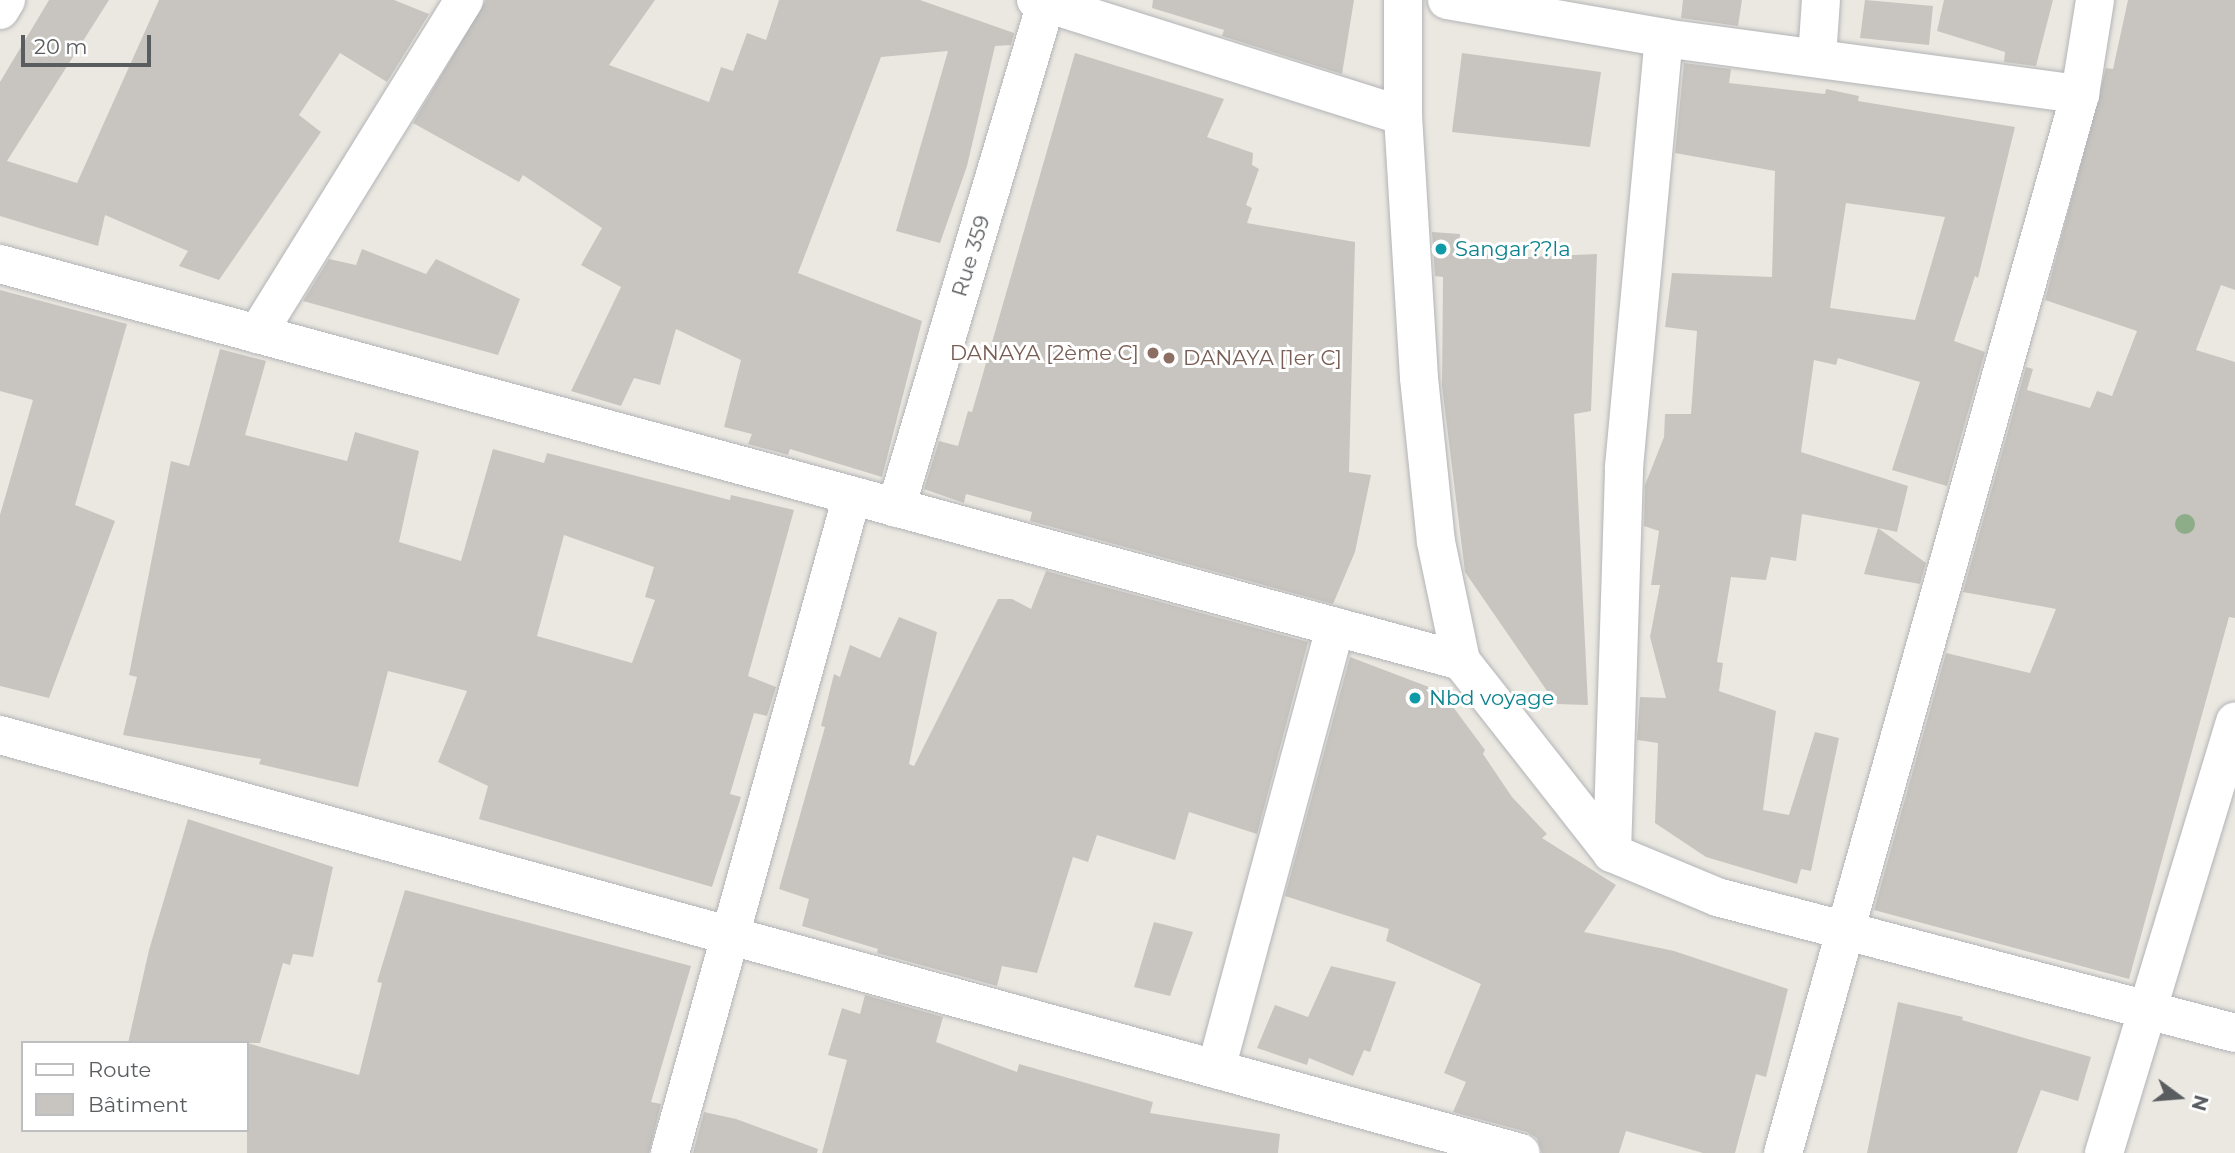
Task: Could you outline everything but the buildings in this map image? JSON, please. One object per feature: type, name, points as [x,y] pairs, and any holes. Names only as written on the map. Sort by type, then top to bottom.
[{"type":"street","points":[[0,10],[5,0]]},
{"type":"street","points":[[257,334],[464,0]]},
{"type":"street","points":[[1403,0],[1403,116],[1419,378],[1436,542],[1461,661],[1612,853],[1717,897],[2235,1033]]},
{"type":"street","points":[[1447,0],[1664,38],[2080,94]]},
{"type":"street","points":[[1817,57],[1821,0]]},
{"type":"street","points":[[1783,1153],[2080,94],[2095,0]]},
{"type":"street","points":[[1041,2],[1403,116]]},
{"type":"street","name":"Rue 359","points":[[897,508],[1041,2]]},
{"type":"street","points":[[1612,853],[1624,467],[1664,38]]},
{"type":"street","points":[[0,264],[1461,661]]},
{"type":"street","points":[[670,1153],[852,496]]},
{"type":"street","points":[[1216,1069],[1335,627]]},
{"type":"street","points":[[2104,1153],[2235,721]]},
{"type":"street","points":[[0,735],[1521,1153]]},
{"type":"place","name":"Sangar??la","points":[[1441,249]]},
{"type":"place","name":"DANAYA [2ème C]","points":[[1153,353]]},
{"type":"place","name":"DANAYA [1er C]","points":[[1169,358]]},
{"type":"place","name":"Nbd voyage","points":[[1415,698]]}]
